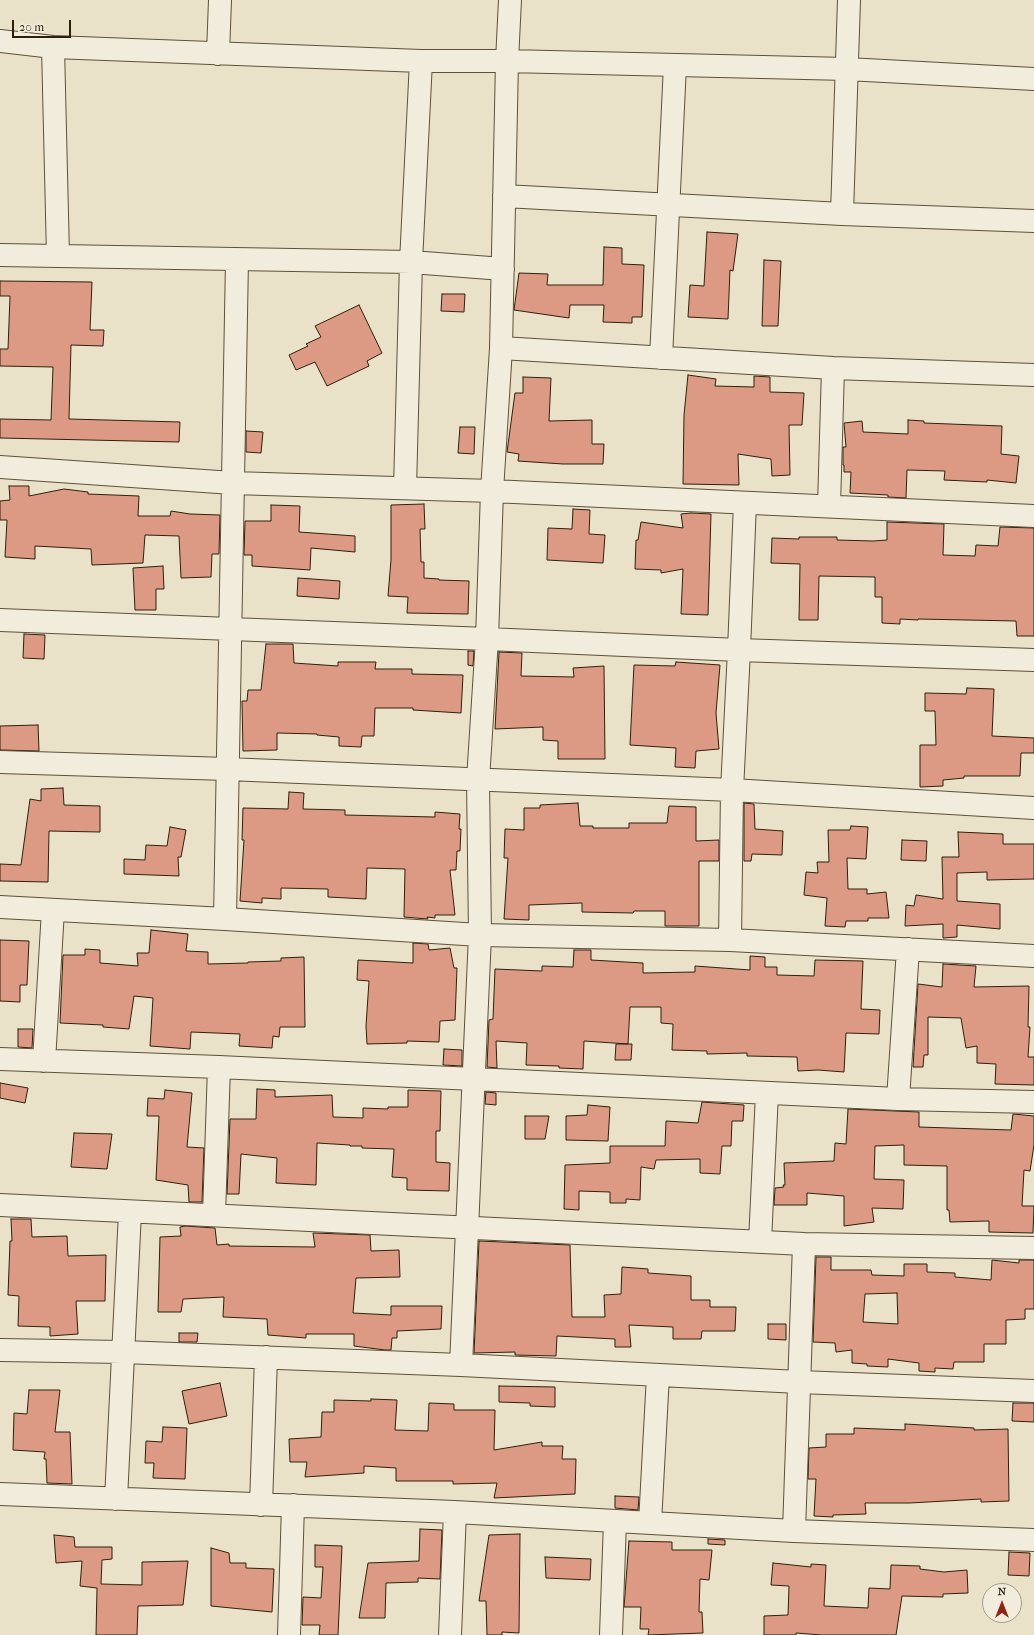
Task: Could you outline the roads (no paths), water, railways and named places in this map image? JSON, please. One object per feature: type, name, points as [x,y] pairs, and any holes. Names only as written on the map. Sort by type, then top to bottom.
[{"type":"street","points":[[218,54],[220,0]]},
{"type":"street","points":[[461,1365],[480,935],[478,780],[487,638],[492,491],[500,348],[507,61],[510,0]]},
{"type":"street","points":[[842,214],[849,0]]},
{"type":"street","points":[[0,41],[53,47],[218,54],[421,61],[507,61],[847,69],[1034,79]]},
{"type":"street","points":[[53,47],[58,256]]},
{"type":"street","points":[[405,488],[411,262],[421,61]]},
{"type":"street","points":[[661,358],[675,65]]},
{"type":"street","points":[[504,196],[668,206],[1034,221]]},
{"type":"street","points":[[0,255],[411,262],[503,269]]},
{"type":"street","points":[[224,919],[237,260]]},
{"type":"street","points":[[500,348],[833,368],[1034,375]]},
{"type":"street","points":[[829,506],[833,368]]},
{"type":"street","points":[[0,467],[233,483],[492,491],[1034,516]]},
{"type":"street","points":[[730,940],[732,790],[744,503]]},
{"type":"street","points":[[0,620],[487,638],[739,650],[1034,660]]},
{"type":"street","points":[[0,762],[227,769],[732,790],[1034,808]]},
{"type":"street","points":[[0,907],[480,935],[730,940],[1034,956]]},
{"type":"street","points":[[44,1061],[53,910]]},
{"type":"street","points":[[898,1099],[908,949]]},
{"type":"street","points":[[0,1059],[219,1067],[898,1099],[1034,1102]]},
{"type":"street","points":[[214,1215],[219,1067]]},
{"type":"street","points":[[760,1242],[767,1093]]},
{"type":"street","points":[[0,1205],[804,1244],[1034,1248]]},
{"type":"street","points":[[116,1499],[130,1212]]},
{"type":"street","points":[[794,1531],[804,1244]]},
{"type":"street","points":[[0,1350],[123,1352],[266,1357],[658,1374],[799,1382],[1034,1391]]},
{"type":"street","points":[[261,1504],[266,1357]]},
{"type":"street","points":[[650,1523],[658,1374]]},
{"type":"street","points":[[0,1494],[455,1512],[794,1531],[1034,1540]]},
{"type":"street","points":[[289,1635],[293,1506]]},
{"type":"street","points":[[450,1635],[455,1512]]},
{"type":"street","points":[[611,1635],[614,1521]]}]
